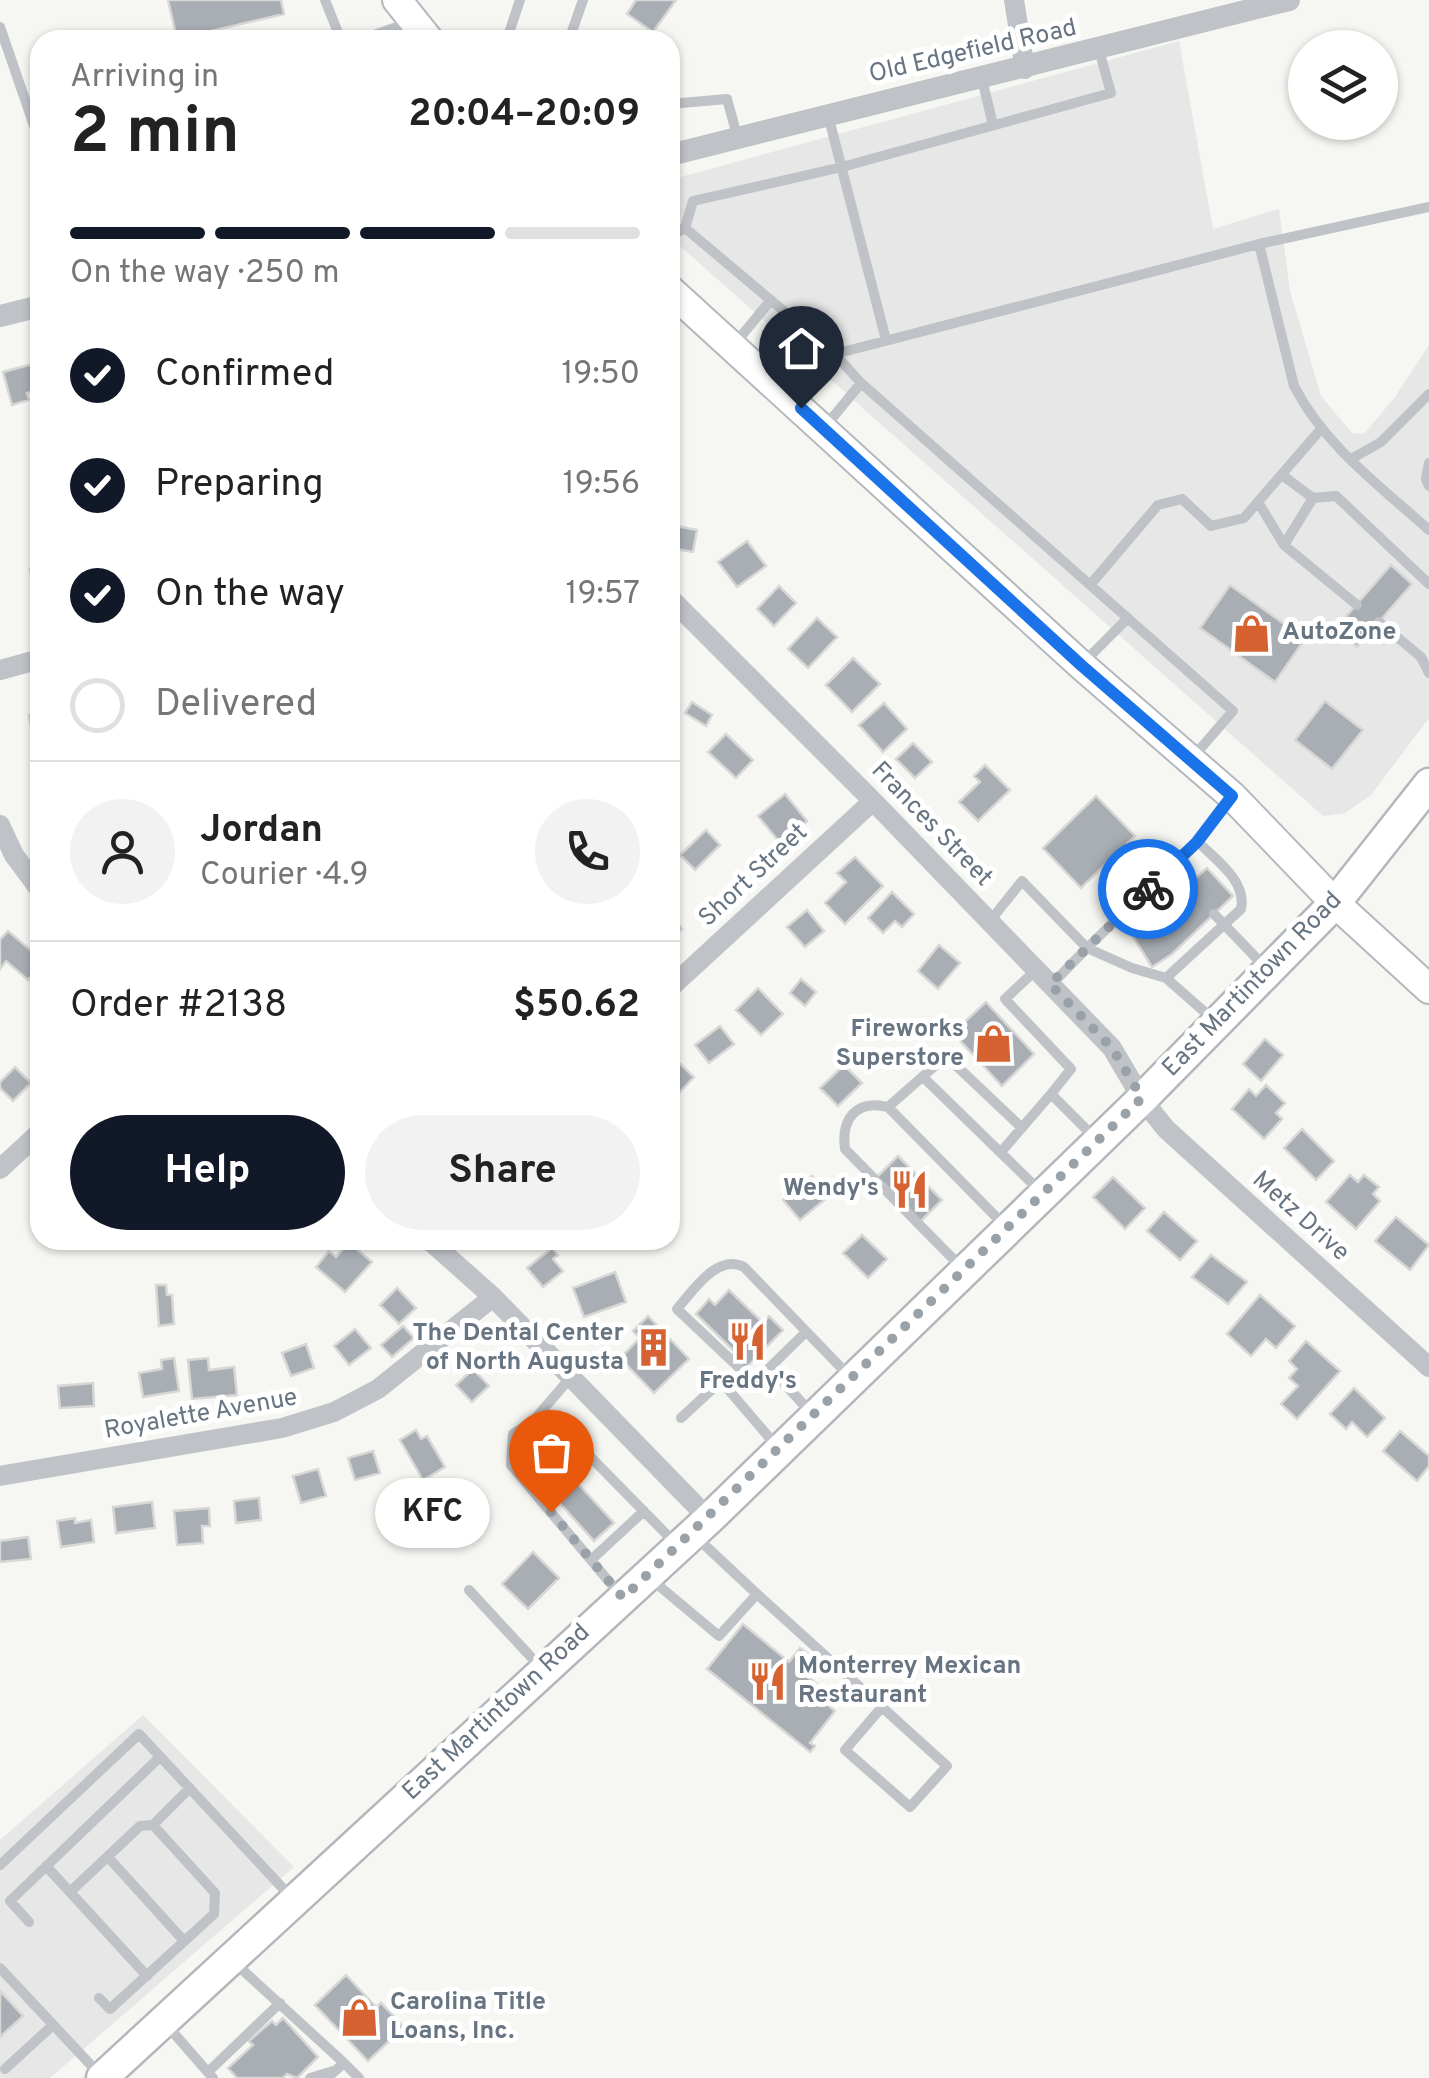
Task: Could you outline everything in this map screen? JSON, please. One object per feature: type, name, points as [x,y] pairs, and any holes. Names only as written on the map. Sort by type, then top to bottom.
[{"type":"main road","points":[[680,304],[1232,796],[1335,903],[1429,989]]},
{"type":"main road","name":"East Martintown Road","points":[[102,2078],[693,1533],[1098,1142],[1335,903],[1429,784]]},
{"type":"street","points":[[1014,0],[1024,69]]},
{"type":"street","name":"Old Edgefield Road","points":[[680,153],[1099,50],[1244,5],[1289,0]]},
{"type":"street","points":[[0,316],[30,308]]},
{"type":"street","name":"Frances Street","points":[[680,608],[1112,1048],[1142,1098]]},
{"type":"street","points":[[0,670],[30,662]]},
{"type":"street","name":"Short Street","points":[[680,979],[873,801]]},
{"type":"street","points":[[0,825],[30,877]]},
{"type":"street","name":"Metz Drive","points":[[1142,1098],[1166,1128],[1429,1367]]},
{"type":"street","points":[[0,1170],[30,1142]]},
{"type":"street","points":[[439,1250],[493,1297],[571,1377],[693,1533]]},
{"type":"street","name":"Royalette Avenue","points":[[0,1476],[282,1428],[322,1416],[378,1389],[493,1297]]},
{"type":"lane","points":[[325,0],[337,30]]},
{"type":"lane","points":[[510,30],[520,0]]},
{"type":"lane","points":[[572,30],[583,0]]},
{"type":"lane","points":[[378,30],[408,13]]},
{"type":"lane","points":[[0,27],[30,115]]},
{"type":"lane","points":[[680,231],[685,228],[693,201],[842,166],[1111,94],[1099,50]]},
{"type":"lane","points":[[982,78],[993,126]]},
{"type":"lane","points":[[680,103],[727,99],[738,140]]},
{"type":"lane","points":[[828,115],[886,340]]},
{"type":"lane","points":[[835,354],[1259,244],[1429,206]]},
{"type":"lane","points":[[685,228],[835,354],[862,383],[1233,711],[1191,760]]},
{"type":"lane","points":[[1259,244],[1294,386],[1321,429],[1429,530]]},
{"type":"lane","points":[[733,347],[771,300]]},
{"type":"lane","points":[[824,429],[862,383]]},
{"type":"lane","points":[[1351,459],[1381,442],[1429,394]]},
{"type":"lane","points":[[1090,585],[1158,505],[1182,499],[1211,526],[1244,518],[1321,429]]},
{"type":"lane","points":[[1429,463],[1429,486]]},
{"type":"lane","points":[[1282,475],[1314,498],[1336,496],[1429,584]]},
{"type":"lane","points":[[1284,544],[1314,498]]},
{"type":"lane","points":[[1258,502],[1284,544],[1357,604]]},
{"type":"lane","points":[[1081,665],[1128,618]]},
{"type":"lane","points":[[1378,622],[1420,657],[1429,672]]},
{"type":"lane","points":[[1001,1152],[1071,1068],[1005,999],[1087,948],[1197,842],[1232,796]]},
{"type":"lane","points":[[1166,978],[1240,909],[1241,888],[1197,842]]},
{"type":"lane","points":[[1170,868],[1187,886]]},
{"type":"lane","points":[[989,921],[1022,881],[1087,948],[1166,978],[1217,1022]]},
{"type":"lane","points":[[1150,887],[1168,904]]},
{"type":"lane","points":[[1126,911],[1144,928]]},
{"type":"lane","points":[[1214,914],[1268,970]]},
{"type":"lane","points":[[1194,932],[1205,943]]},
{"type":"lane","points":[[1172,954],[1182,964]]},
{"type":"lane","points":[[888,1107],[946,1056],[1022,1128]]},
{"type":"lane","points":[[923,1076],[1044,1194]]},
{"type":"lane","points":[[1051,1094],[1098,1142]]},
{"type":"lane","points":[[965,1270],[846,1149],[843,1131],[848,1118],[860,1108],[876,1104],[888,1107],[1008,1229]]},
{"type":"lane","points":[[806,1332],[757,1378],[746,1376],[677,1308],[713,1271],[736,1263],[744,1267],[852,1380]]},
{"type":"lane","points":[[770,1368],[814,1416]]},
{"type":"lane","points":[[571,1377],[534,1420],[514,1434],[511,1465],[623,1598]]},
{"type":"lane","points":[[681,1418],[721,1382],[780,1450]]},
{"type":"lane","points":[[534,1420],[560,1426],[644,1511],[693,1533],[947,1766],[910,1807],[845,1750],[882,1707]]},
{"type":"lane","points":[[591,1560],[644,1511]]},
{"type":"lane","points":[[647,1576],[719,1636],[757,1594]]},
{"type":"lane","points":[[469,1590],[544,1671]]},
{"type":"lane","points":[[0,1865],[139,1734],[295,1900]]},
{"type":"lane","points":[[30,1922],[10,1901],[160,1757]]},
{"type":"lane","points":[[70,1892],[140,1826],[153,1825],[190,1788]]},
{"type":"lane","points":[[99,1998],[110,2009],[214,1914],[215,1893],[153,1825]]},
{"type":"lane","points":[[108,1857],[184,1941]]},
{"type":"lane","points":[[46,1866],[146,1976]]},
{"type":"lane","points":[[231,1960],[280,2003],[336,2071]]},
{"type":"lane","points":[[0,1968],[102,2078]]},
{"type":"lane","points":[[164,2021],[210,2075],[280,2003]]},
{"type":"lane","points":[[6,2069],[54,2025]]},
{"type":"lane","points":[[310,2078],[336,2071],[360,2078]]},
{"type":"shaded area","points":[[1179,41],[1213,229],[1279,209],[1290,291],[1321,396],[1352,433],[1364,434],[1395,397],[1429,345],[1429,718],[1371,795],[1345,813],[1323,816],[680,246],[680,177]]},
{"type":"shaded area","points":[[143,1715],[294,1867],[50,2078],[0,2078],[0,1840]]},
{"type":"building","points":[[168,0],[281,0],[284,14],[216,30],[175,30]]},
{"type":"building","points":[[636,0],[676,0],[654,30],[627,14]]},
{"type":"building","points":[[30,365],[29,400],[12,405],[3,372]]},
{"type":"building","points":[[680,527],[697,530],[693,552],[680,550]]},
{"type":"building","points":[[747,541],[766,566],[737,587],[718,562]]},
{"type":"building","points":[[1391,565],[1412,584],[1357,647],[1336,628]]},
{"type":"building","name":"AutoZone","points":[[1230,585],[1305,639],[1275,682],[1200,628]]},
{"type":"building","points":[[779,586],[796,603],[774,626],[757,609]]},
{"type":"building","points":[[817,618],[837,637],[808,668],[788,649]]},
{"type":"building","points":[[853,658],[880,684],[852,712],[826,685]]},
{"type":"building","points":[[1325,701],[1363,730],[1332,769],[1295,740]]},
{"type":"building","points":[[692,702],[712,715],[706,726],[685,713]]},
{"type":"building","points":[[884,703],[907,729],[883,752],[859,725]]},
{"type":"building","points":[[726,734],[753,760],[736,778],[708,752]]},
{"type":"building","points":[[913,743],[932,762],[915,778],[896,759]]},
{"type":"building","points":[[985,765],[1010,790],[978,821],[959,802],[980,782],[974,776]]},
{"type":"building","points":[[785,794],[807,821],[781,844],[758,816]]},
{"type":"building","points":[[1096,796],[1135,836],[1081,888],[1043,848]]},
{"type":"building","points":[[706,830],[720,845],[695,870],[680,855]]},
{"type":"building","points":[[855,857],[883,886],[845,924],[825,903],[846,882],[837,873]]},
{"type":"building","points":[[1207,868],[1233,896],[1172,954],[1152,967],[1132,935]]},
{"type":"building","points":[[892,892],[914,914],[902,927],[895,921],[883,933],[868,918]]},
{"type":"building","points":[[807,910],[824,931],[805,947],[787,927]]},
{"type":"building","points":[[8,931],[30,950],[28,980],[6,961],[0,969],[0,940]]},
{"type":"building","points":[[939,945],[960,963],[938,989],[918,971]]},
{"type":"building","points":[[801,979],[816,992],[805,1006],[790,993]]},
{"type":"building","points":[[758,988],[783,1014],[761,1035],[736,1010]]},
{"type":"building","name":"Fireworks Superstore","points":[[986,1002],[1034,1054],[1002,1086],[953,1033]]},
{"type":"building","points":[[720,1026],[734,1044],[709,1063],[695,1045]]},
{"type":"building","points":[[1265,1039],[1283,1055],[1261,1081],[1243,1064]]},
{"type":"building","points":[[680,1064],[694,1077],[680,1092]]},
{"type":"building","points":[[844,1065],[862,1083],[838,1106],[820,1088]]},
{"type":"building","points":[[15,1067],[30,1084],[13,1101],[0,1088],[0,1082]]},
{"type":"building","points":[[1266,1085],[1285,1103],[1276,1113],[1282,1119],[1264,1139],[1232,1109],[1249,1089],[1256,1096]]},
{"type":"building","points":[[1302,1129],[1334,1161],[1316,1180],[1284,1148]]},
{"type":"building","name":"Wendy's","points":[[898,1156],[942,1200],[920,1222],[876,1178]]},
{"type":"building","points":[[1350,1175],[1358,1182],[1364,1175],[1379,1187],[1373,1194],[1380,1201],[1356,1229],[1326,1202]]},
{"type":"building","points":[[812,1176],[829,1196],[800,1220],[783,1200]]},
{"type":"building","points":[[1113,1177],[1145,1208],[1125,1229],[1093,1197]]},
{"type":"building","points":[[1164,1212],[1197,1241],[1180,1260],[1147,1231]]},
{"type":"building","points":[[1396,1217],[1429,1245],[1410,1270],[1375,1241]]},
{"type":"building","points":[[862,1235],[887,1259],[868,1278],[843,1253]]},
{"type":"building","points":[[342,1250],[358,1250],[372,1262],[345,1292],[316,1267],[329,1251],[336,1257]]},
{"type":"building","points":[[554,1250],[558,1255],[553,1259],[563,1271],[543,1287],[527,1268]]},
{"type":"building","points":[[1211,1255],[1247,1282],[1228,1304],[1192,1277]]},
{"type":"building","points":[[615,1272],[626,1302],[584,1317],[573,1288]]},
{"type":"building","points":[[156,1285],[166,1285],[167,1295],[172,1295],[174,1324],[159,1326]]},
{"type":"building","points":[[397,1288],[416,1308],[399,1324],[380,1305]]},
{"type":"building","name":"Freddy's","points":[[729,1290],[763,1323],[769,1316],[783,1330],[743,1371],[729,1358],[735,1352],[696,1314],[709,1299],[715,1305]]},
{"type":"building","points":[[1260,1295],[1295,1326],[1276,1348],[1266,1339],[1251,1356],[1227,1334]]},
{"type":"building","name":"The Dental Center of North Augusta","points":[[648,1316],[689,1359],[654,1393],[620,1358],[640,1338],[633,1331]]},
{"type":"building","points":[[403,1326],[414,1338],[392,1357],[381,1345]]},
{"type":"building","points":[[355,1329],[371,1348],[349,1365],[334,1346]]},
{"type":"building","points":[[1306,1341],[1340,1371],[1297,1419],[1281,1404],[1298,1386],[1289,1378],[1297,1369],[1289,1361]]},
{"type":"building","points":[[306,1344],[314,1368],[291,1376],[282,1353]]},
{"type":"building","points":[[174,1358],[179,1391],[143,1397],[139,1373],[162,1369],[161,1360]]},
{"type":"building","points":[[208,1358],[209,1370],[234,1367],[237,1395],[192,1399],[188,1360]]},
{"type":"building","points":[[473,1369],[489,1386],[472,1402],[456,1385]]},
{"type":"building","points":[[93,1383],[94,1406],[60,1408],[58,1386]]},
{"type":"building","points":[[1354,1388],[1385,1418],[1367,1437],[1352,1422],[1346,1429],[1330,1414]]},
{"type":"building","points":[[416,1430],[421,1439],[427,1436],[445,1467],[423,1480],[400,1440]]},
{"type":"building","points":[[1400,1431],[1429,1456],[1429,1466],[1417,1481],[1383,1451]]},
{"type":"building","points":[[373,1451],[380,1473],[355,1480],[348,1458]]},
{"type":"building","points":[[318,1469],[326,1496],[301,1503],[293,1476]]},
{"type":"building","points":[[571,1476],[614,1523],[594,1541],[548,1490]]},
{"type":"building","points":[[259,1498],[261,1520],[236,1523],[234,1501]]},
{"type":"building","points":[[152,1502],[155,1528],[116,1533],[113,1507]]},
{"type":"building","points":[[209,1508],[210,1526],[202,1526],[203,1543],[177,1545],[174,1511]]},
{"type":"building","points":[[75,1518],[75,1523],[91,1520],[94,1542],[61,1547],[57,1521]]},
{"type":"building","points":[[28,1537],[31,1559],[0,1562],[0,1541]]},
{"type":"building","points":[[533,1552],[559,1578],[528,1609],[502,1584]]},
{"type":"building","name":"Monterrey Mexican Restaurant","points":[[743,1624],[789,1662],[800,1648],[815,1659],[803,1673],[823,1689],[817,1696],[835,1711],[810,1743],[815,1746],[810,1752],[707,1669]]},
{"type":"building","name":"Carolina Title Loans, Inc.","points":[[346,1975],[376,2007],[381,2003],[404,2027],[368,2061],[315,2005]]},
{"type":"building","points":[[0,1991],[23,2016],[0,2037]]},
{"type":"building","points":[[283,2018],[318,2057],[297,2078],[287,2074],[283,2078],[237,2078],[228,2068],[253,2045],[249,2041],[272,2021],[276,2025]]},
{"type":"way so far","points":[[551,1512],[623,1598],[1142,1098],[1112,1048],[1050,984],[1148,889]]},
{"type":"place","name":"AutoZone","points":[[1252,633]]},
{"type":"place","name":"Fireworks Superstore","points":[[994,1044]]},
{"type":"place","name":"Wendy's","points":[[909,1189]]},
{"type":"place","name":"Freddy's","points":[[748,1341]]},
{"type":"place","name":"The Dental Center of North Augusta","points":[[654,1348]]},
{"type":"place","name":"KFC","points":[[551,1512]]},
{"type":"place","name":"Monterrey Mexican Restaurant","points":[[768,1681]]},
{"type":"place","name":"Carolina Title Loans, Inc.","points":[[360,2017]]},
{"type":"route","points":[[801,408],[1081,665],[1232,796],[1197,842],[1148,889]]}]
